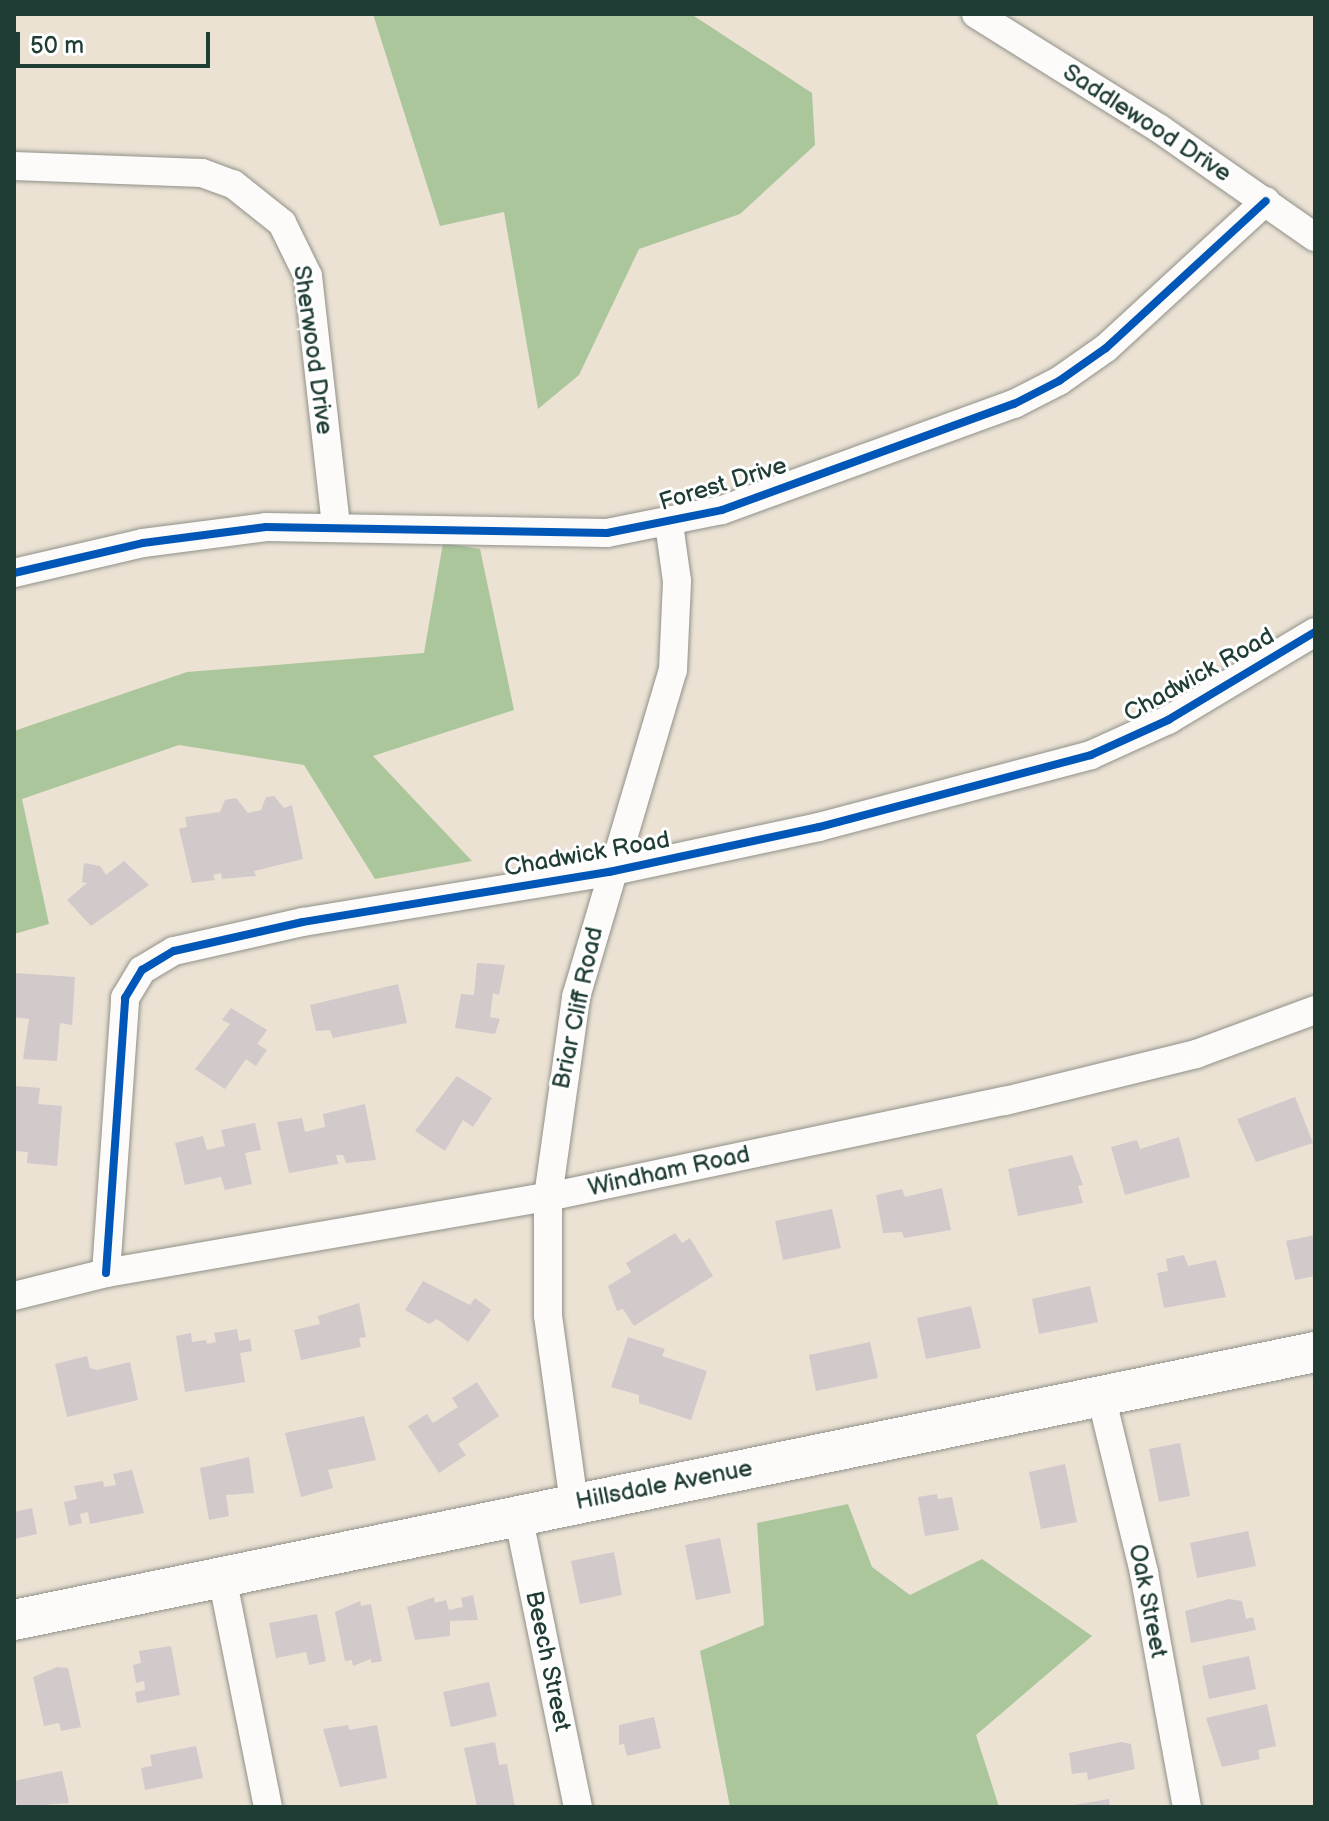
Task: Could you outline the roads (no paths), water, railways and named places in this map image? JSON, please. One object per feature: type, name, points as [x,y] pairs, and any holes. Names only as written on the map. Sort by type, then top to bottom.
[{"type":"street","name":"Saddlewood Drive","points":[[976,14],[1266,201],[1315,237]]},
{"type":"street","name":"Sherwood Drive","points":[[14,166],[202,173],[233,184],[282,223],[308,276],[336,526]]},
{"type":"street","name":"Forest Drive","points":[[14,573],[203,532],[336,526],[539,534],[669,524],[722,510],[1000,410],[1059,381],[1106,348],[1266,201]]},
{"type":"street","name":"Briar Cliff Road","points":[[574,1503],[548,1315],[548,1197],[576,997],[609,872],[673,670],[677,581],[669,524]]},
{"type":"street","name":"Chadwick Road","points":[[106,1273],[125,998],[142,970],[174,951],[303,922],[609,872],[819,827],[1091,755],[1181,713],[1315,632]]},
{"type":"street","name":"Windham Road","points":[[14,1296],[106,1273],[548,1197],[1005,1101],[1196,1054],[1315,1010]]},
{"type":"street","name":"Hillsdale Avenue","points":[[14,1620],[1315,1352]]},
{"type":"street","name":"Oak Street","points":[[1101,1396],[1144,1573],[1187,1807]]},
{"type":"street","name":"Beech Street","points":[[518,1515],[578,1807]]},
{"type":"street","points":[[222,1577],[268,1807]]}]
